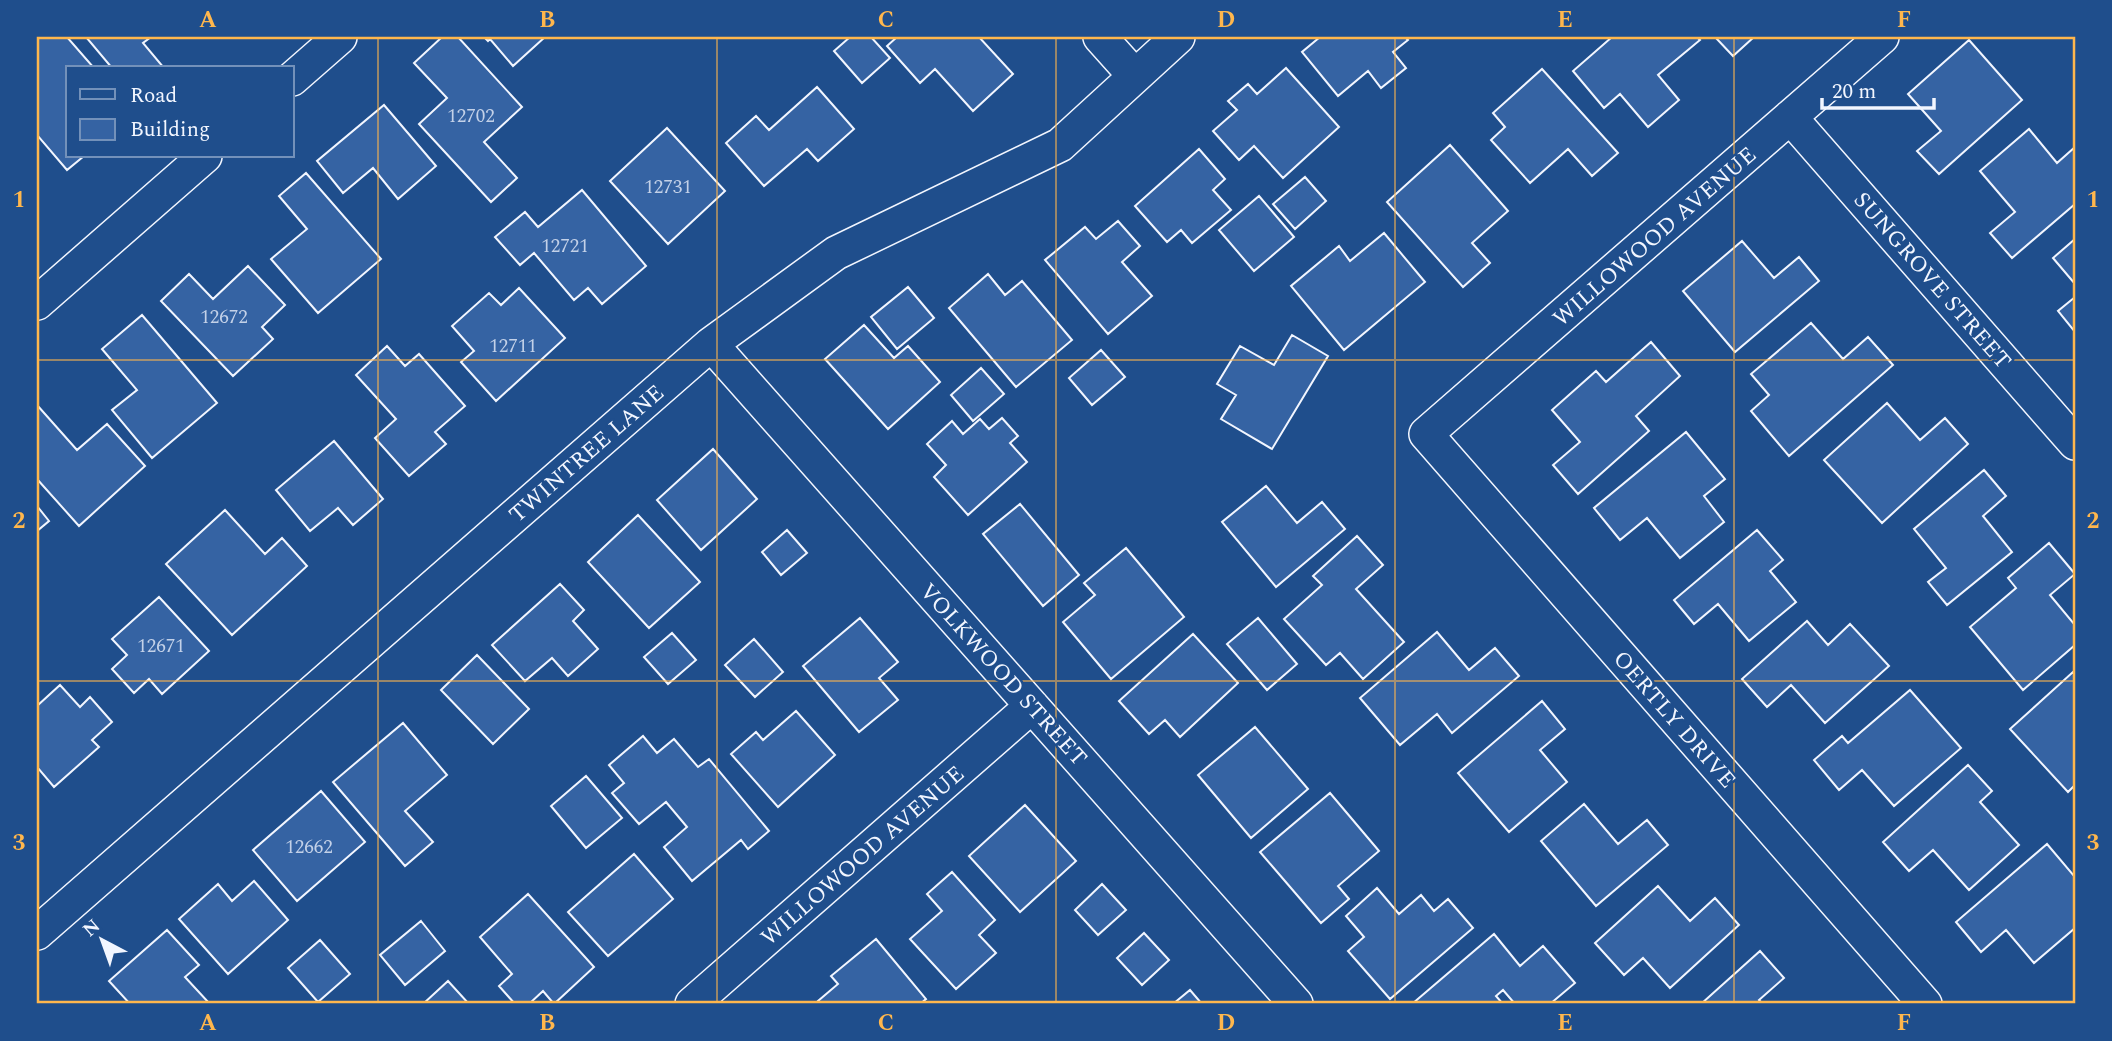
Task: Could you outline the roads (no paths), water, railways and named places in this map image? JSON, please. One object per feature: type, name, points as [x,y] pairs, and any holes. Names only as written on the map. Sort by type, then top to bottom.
[{"type":"street","points":[[294,77],[340,37]]},
{"type":"street","points":[[1100,37],[1134,75]]},
{"type":"street","name":"TWINTREE LANE","points":[[37,933],[711,344],[836,253],[1060,145],[1178,37]]},
{"type":"street","name":"WILLOWOOD AVENUE","points":[[1426,435],[1882,37]]},
{"type":"street","name":"SUNGROVE STREET","points":[[1790,117],[2075,443]]},
{"type":"street","points":[[37,303],[203,158]]},
{"type":"street","name":"VOLKWOOD STREET","points":[[711,344],[1296,1004]]},
{"type":"street","name":"OERTLY DRIVE","points":[[1426,435],[1924,1004]]},
{"type":"street","name":"WILLOWOOD AVENUE","points":[[692,1004],[1032,706]]}]
